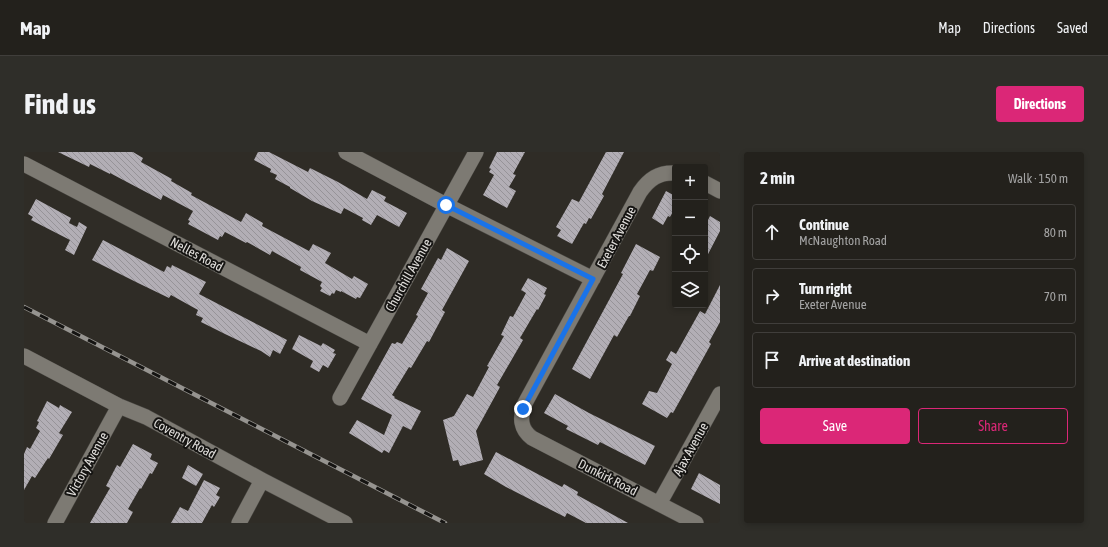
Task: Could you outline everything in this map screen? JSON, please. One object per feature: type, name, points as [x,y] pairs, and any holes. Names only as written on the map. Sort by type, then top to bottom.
[{"type":"street","points":[[346,152],[446,205],[593,279]]},
{"type":"street","name":"Churchill Avenue","points":[[340,398],[476,152]]},
{"type":"street","name":"Nelles Road","points":[[24,164],[370,344]]},
{"type":"street","name":"Exeter Avenue","points":[[523,427],[521,415],[524,405],[646,183],[657,175],[668,172],[672,173]]},
{"type":"street","points":[[708,185],[720,191]]},
{"type":"street","name":"Coventry Road","points":[[24,356],[119,406],[146,417],[345,523]]},
{"type":"street","name":"Ajax Avenue","points":[[659,504],[720,394]]},
{"type":"street","name":"Victory Avenue","points":[[55,523],[119,406]]},
{"type":"street","name":"Dunkirk Road","points":[[523,427],[527,434],[532,438],[696,523]]},
{"type":"street","points":[[239,523],[262,480]]},
{"type":"building","points":[[58,152],[133,152],[143,158],[141,162],[172,179],[171,181],[192,193],[191,195],[241,222],[246,213],[263,223],[262,226],[309,251],[313,244],[331,253],[325,263],[352,279],[354,276],[368,284],[360,298],[357,297],[356,299],[336,290],[334,294],[332,293],[330,296],[320,291],[322,288],[320,286],[322,282],[300,270],[301,267],[272,251],[270,255],[225,232],[218,240],[188,224],[190,221],[188,220],[193,211],[163,195],[161,200],[110,173],[90,164],[89,167]]},
{"type":"building","points":[[258,152],[269,152],[308,172],[310,168],[367,199],[372,190],[386,197],[384,201],[407,213],[399,227],[377,215],[371,225],[362,220],[363,218],[344,208],[341,214],[312,201],[275,179],[277,175],[270,172],[271,169],[254,160]]},
{"type":"building","points":[[497,152],[525,152],[513,174],[516,175],[509,187],[516,191],[507,208],[483,195],[494,175],[489,172],[491,169],[489,168]]},
{"type":"building","points":[[606,152],[624,152],[602,194],[604,196],[591,219],[589,218],[586,224],[584,223],[572,244],[557,236],[561,230],[556,227],[572,199],[579,202]]},
{"type":"building","points":[[666,191],[672,194],[672,213],[670,217],[668,216],[663,225],[652,218]]},
{"type":"building","points":[[36,199],[71,218],[69,223],[77,227],[79,222],[87,227],[74,255],[65,250],[70,240],[31,220],[33,217],[28,214]]},
{"type":"building","points":[[710,216],[720,222],[720,231],[708,254],[708,236],[708,220]]},
{"type":"building","points":[[103,240],[164,272],[167,266],[171,268],[172,265],[206,282],[199,294],[287,340],[280,354],[273,350],[270,357],[261,351],[201,322],[203,318],[196,315],[198,310],[171,295],[169,298],[92,260]]},
{"type":"building","points":[[636,244],[660,257],[653,271],[650,270],[637,294],[640,296],[630,316],[617,337],[614,335],[590,379],[572,369],[623,274],[621,273]]},
{"type":"building","points":[[447,248],[469,261],[442,310],[445,312],[429,342],[427,341],[411,368],[409,367],[392,395],[395,397],[394,398],[421,411],[411,430],[403,426],[389,453],[384,450],[382,453],[349,433],[357,420],[384,435],[392,415],[361,399],[392,343],[395,344],[397,342],[402,344],[418,316],[416,315],[428,293],[421,289],[438,258],[441,260]]},
{"type":"building","points":[[528,278],[547,288],[544,294],[546,295],[520,338],[523,340],[497,385],[500,387],[476,431],[483,460],[460,466],[458,460],[453,461],[443,420],[454,416],[467,394],[473,397],[489,367],[487,366],[504,336],[501,335],[510,316],[513,317],[526,293],[521,290]]},
{"type":"building","points":[[720,285],[720,322],[709,342],[711,344],[673,413],[671,412],[667,418],[642,404],[649,391],[657,393],[672,364],[666,360],[671,351],[676,354],[700,311],[705,314]]},
{"type":"building","points":[[299,335],[321,346],[323,343],[335,350],[333,353],[336,354],[328,368],[323,365],[319,372],[310,367],[313,361],[292,349]]},
{"type":"building","points":[[555,394],[655,446],[645,465],[600,442],[598,445],[566,429],[568,426],[544,413]]},
{"type":"building","points":[[47,401],[59,408],[60,405],[72,412],[59,433],[63,435],[49,459],[48,458],[35,478],[32,476],[24,490],[24,454],[27,447],[30,449],[40,431],[36,428],[39,422],[37,421]]},
{"type":"building","points":[[133,444],[152,454],[150,459],[158,463],[152,474],[150,473],[141,489],[140,488],[128,509],[133,512],[127,523],[90,523],[110,488],[106,486],[117,465],[120,467]]},
{"type":"building","points":[[496,452],[562,487],[564,484],[578,492],[577,495],[628,523],[586,523],[567,513],[565,517],[506,487],[484,474]]},
{"type":"building","points":[[188,465],[203,474],[196,486],[182,478]]},
{"type":"building","points":[[699,473],[720,485],[720,504],[691,489]]},
{"type":"building","points":[[204,480],[220,488],[216,495],[220,497],[214,507],[212,505],[202,523],[171,523],[180,507],[188,511]]},
{"type":"railway","points":[[24,307],[445,523]]},
{"type":"route","points":[[446,205],[593,279],[523,409]]}]
